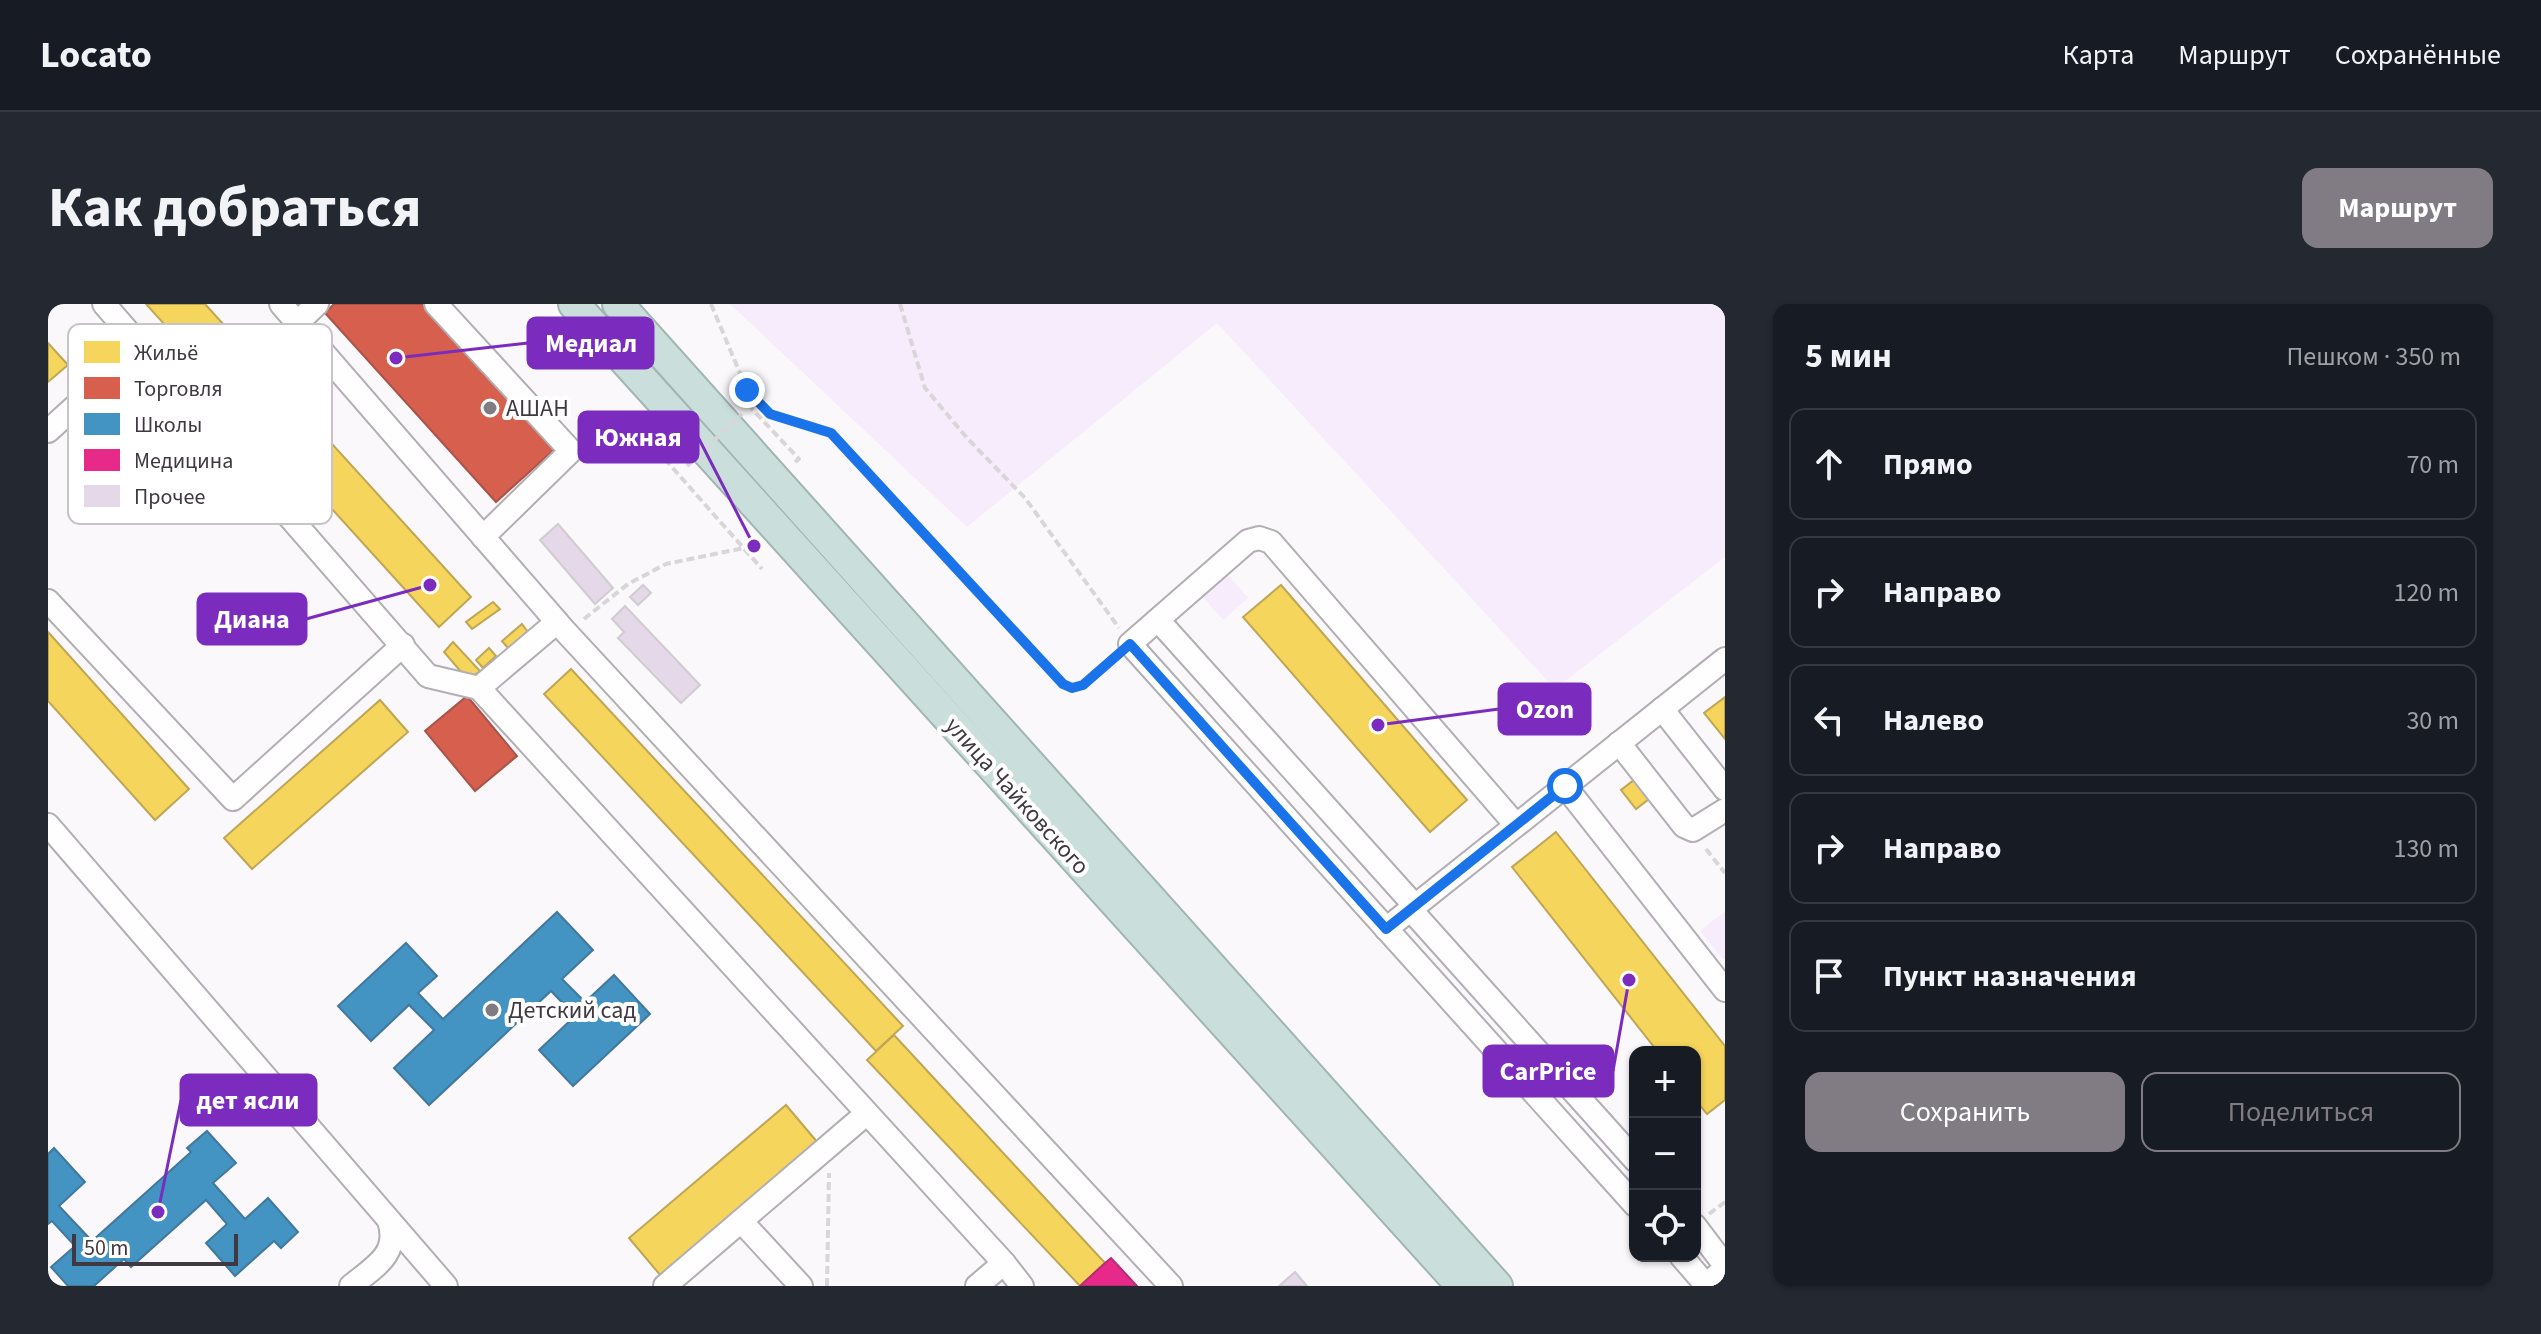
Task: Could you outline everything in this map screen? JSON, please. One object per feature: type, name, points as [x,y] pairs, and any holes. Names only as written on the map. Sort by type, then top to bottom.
[{"type":"highway","name":"улица Чайковского","points":[[574,304],[1462,1286]]},
{"type":"highway","name":"улица Чайковского","points":[[618,304],[1497,1286]]},
{"type":"lane","points":[[104,304],[123,324]]},
{"type":"lane","points":[[281,304],[297,323],[317,304]]},
{"type":"lane","points":[[436,304],[571,451],[483,537]]},
{"type":"lane","points":[[332,363],[562,628],[1171,1286]]},
{"type":"lane","points":[[48,431],[68,413]]},
{"type":"lane","points":[[298,524],[428,676],[479,688],[1022,1286]]},
{"type":"lane","points":[[1516,825],[1271,542],[1259,538],[1248,541],[1130,644],[1629,1198]]},
{"type":"lane","points":[[48,601],[233,799],[403,645]]},
{"type":"lane","points":[[1158,620],[1629,1153]]},
{"type":"lane","points":[[479,688],[562,628]]},
{"type":"lane","points":[[1386,929],[1725,659]]},
{"type":"lane","points":[[1662,709],[1725,789]]},
{"type":"lane","points":[[1619,743],[1684,826],[1693,830],[1725,810]]},
{"type":"lane","points":[[1565,786],[1725,990]]},
{"type":"lane","points":[[48,825],[446,1286]]},
{"type":"lane","points":[[665,1286],[866,1114]]},
{"type":"lane","points":[[351,1286],[390,1253],[394,1243],[389,1221]]},
{"type":"lane","points":[[741,1221],[801,1286]]},
{"type":"lane","points":[[1686,1262],[1707,1285],[1721,1272],[1724,1264],[1701,1234]]},
{"type":"lane","points":[[977,1286],[1004,1263]]},
{"type":"path","points":[[711,304],[747,390],[770,414],[831,433],[1063,684],[1072,688],[1083,685],[1130,644],[1025,498],[967,438],[925,388],[907,338],[900,304]]},
{"type":"path","points":[[740,396],[747,390]]},
{"type":"path","points":[[677,454],[687,466],[742,414]]},
{"type":"path","points":[[656,432],[648,440],[762,569]]},
{"type":"path","points":[[562,628],[628,584],[666,564],[744,548]]},
{"type":"path","points":[[1693,830],[1725,873]]},
{"type":"path","points":[[827,1286],[830,1147]]},
{"type":"shaded area","points":[[730,304],[1725,304],[1725,557],[1555,689],[1217,323],[967,527]]},
{"type":"shaded area","points":[[1228,575],[1248,598],[1223,620],[1203,597]]},
{"type":"shaded area","points":[[1725,911],[1725,958],[1723,959],[1700,931]]},
{"type":"building: Жильё","points":[[146,304],[205,304],[223,324],[164,324]]},
{"type":"building: Жильё","points":[[48,343],[68,365],[48,382]]},
{"type":"building: Жильё","points":[[332,444],[471,597],[439,627],[332,509]]},
{"type":"building: Жильё","points":[[1281,585],[1467,800],[1430,832],[1243,617]]},
{"type":"building: Жильё","points":[[493,602],[500,609],[472,629],[466,622]]},
{"type":"building: Жильё","points":[[522,624],[528,632],[508,648],[502,641]]},
{"type":"building: Жильё","points":[[48,632],[189,789],[155,820],[48,701]]},
{"type":"building: Жильё","points":[[453,642],[480,671],[468,680],[444,652]]},
{"type":"building: Жильё","points":[[489,648],[496,656],[483,668],[476,660]]},
{"type":"building: Жильё","points":[[571,669],[903,1026],[876,1051],[544,694]]},
{"type":"building: Жильё","points":[[1725,697],[1725,739],[1704,713]]},
{"type":"building: Жильё","points":[[380,700],[408,732],[252,869],[224,838]]},
{"type":"building: Жильё","points":[[1634,780],[1649,799],[1636,809],[1621,790]]},
{"type":"building: Жильё","points":[[1556,832],[1725,1046],[1725,1100],[1707,1114],[1701,1106],[1701,1046],[1653,1046],[1512,867]]},
{"type":"building: Жильё","points":[[894,1035],[1105,1263],[1080,1286],[867,1060]]},
{"type":"building: Жильё","points":[[786,1105],[818,1143],[661,1276],[629,1238]]},
{"type":"building: Торговля","points":[[334,304],[425,304],[556,448],[496,502],[325,313]]},
{"type":"building: Торговля","points":[[467,696],[517,756],[475,791],[425,731]]},
{"type":"building: Школы","name":"Детский сад","points":[[557,912],[593,950],[562,979],[585,1002],[614,975],[650,1014],[573,1086],[539,1050],[575,1016],[551,991],[429,1105],[394,1068],[434,1030],[409,1005],[371,1041],[338,1006],[406,943],[437,976],[418,993],[443,1019]]},
{"type":"building: Школы","points":[[207,1131],[236,1163],[213,1183],[245,1219],[268,1198],[298,1232],[281,1248],[274,1241],[235,1276],[206,1243],[227,1224],[206,1200],[131,1267],[124,1259],[94,1286],[68,1286],[51,1267],[75,1246],[52,1221],[48,1224],[48,1154],[54,1148],[85,1182],[59,1206],[92,1241],[191,1152],[187,1148]]},
{"type":"building: Медицина","points":[[1111,1258],[1137,1286],[1080,1286],[1105,1263]]},
{"type":"building: Прочее","points":[[558,524],[613,588],[595,604],[540,540]]},
{"type":"building: Прочее","points":[[643,585],[651,593],[638,605],[630,597]]},
{"type":"building: Прочее","points":[[625,606],[700,685],[681,703],[618,638],[624,632],[612,619]]},
{"type":"building: Прочее","points":[[1295,1272],[1307,1286],[1279,1286]]},
{"type":"place","name":"Медиал","points":[[396,358]]},
{"type":"place","name":"AШАН","points":[[490,408]]},
{"type":"place","name":"Южная","points":[[754,546]]},
{"type":"place","name":"Диана","points":[[430,585]]},
{"type":"place","name":"Ozon","points":[[1378,725]]},
{"type":"place","name":"CarPrice","points":[[1629,980]]},
{"type":"place","name":"Детский сад","points":[[492,1010]]},
{"type":"place","name":"дет ясли","points":[[158,1212]]},
{"type":"route","points":[[747,390],[770,414],[831,433],[1063,684],[1072,688],[1083,685],[1130,644],[1386,929],[1565,786]]}]
